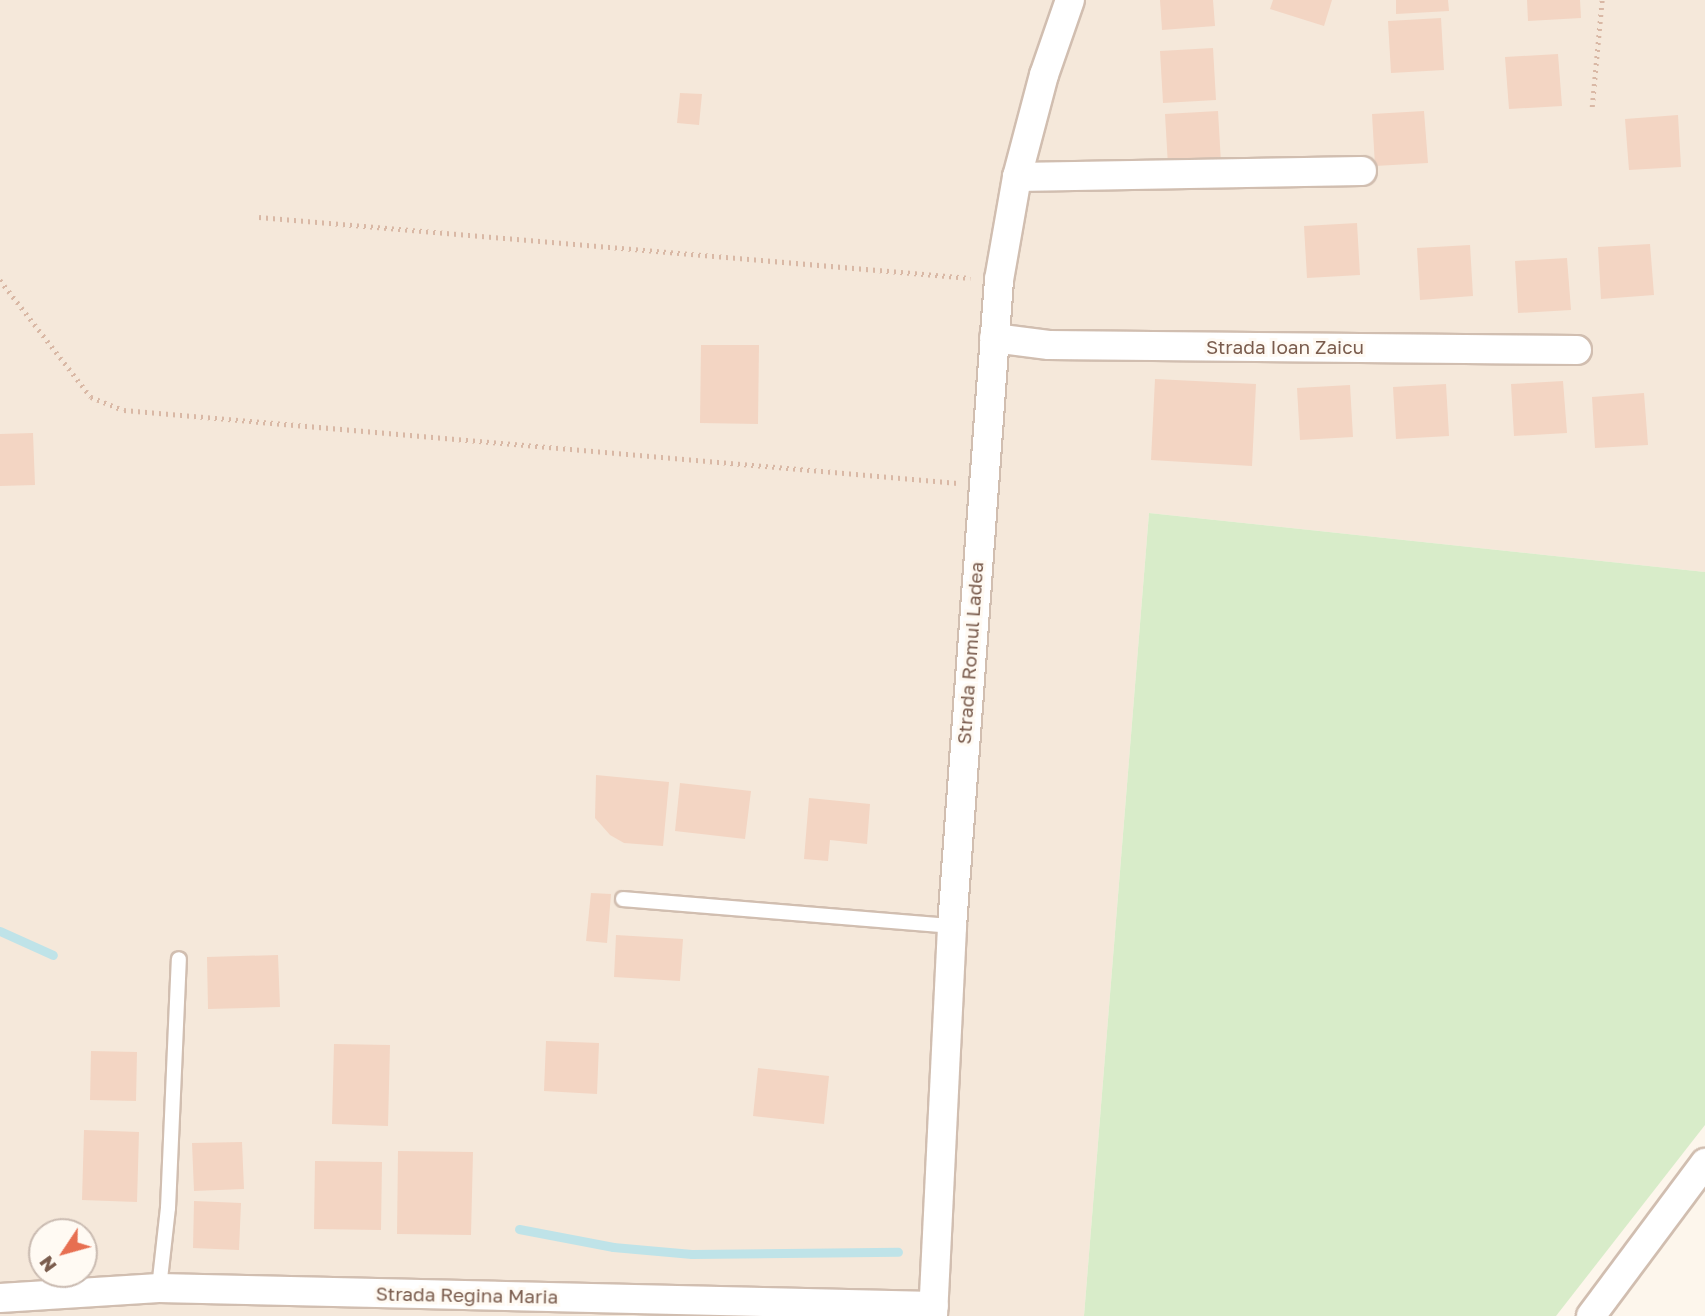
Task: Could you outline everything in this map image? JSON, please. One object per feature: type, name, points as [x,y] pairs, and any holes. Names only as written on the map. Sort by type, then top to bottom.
[{"type":"street","name":"Strada Romul Ladea","points":[[934,1311],[952,926],[999,280],[1017,177],[1044,75],[1070,0]]},
{"type":"street","points":[[1017,177],[1362,171]]},
{"type":"street","name":"Strada Ioan Zaicu","points":[[994,338],[1049,345],[1577,349]]},
{"type":"street","points":[[1591,1316],[1705,1163]]},
{"type":"street","name":"Strada Regina Maria","points":[[0,1298],[159,1288],[934,1311]]},
{"type":"lane","points":[[624,900],[952,926]]},
{"type":"lane","points":[[159,1288],[168,1208],[179,959]]},
{"type":"path","points":[[1592,107],[1602,0]]},
{"type":"path","points":[[259,217],[999,280]]},
{"type":"path","points":[[0,280],[92,397],[115,408],[982,485]]},
{"type":"shaded area","points":[[0,0],[1705,0],[1705,572],[1149,513],[1084,1316],[0,1316]]},
{"type":"green space","points":[[1149,513],[1705,572],[1705,1125],[1556,1316],[1084,1316]]},
{"type":"building","points":[[1160,0],[1213,0],[1215,26],[1162,30]]},
{"type":"building","points":[[1273,0],[1332,0],[1324,26],[1270,9]]},
{"type":"building","points":[[1396,0],[1448,0],[1449,11],[1396,14]]},
{"type":"building","points":[[1527,0],[1580,0],[1581,18],[1528,21]]},
{"type":"building","points":[[1441,18],[1444,70],[1391,73],[1388,21]]},
{"type":"building","points":[[1213,48],[1216,100],[1163,103],[1160,51]]},
{"type":"building","points":[[1558,54],[1562,106],[1509,109],[1505,57]]},
{"type":"building","points":[[680,93],[702,94],[699,125],[677,123]]},
{"type":"building","points":[[1218,111],[1221,163],[1168,166],[1165,114]]},
{"type":"building","points":[[1424,111],[1428,163],[1375,166],[1372,114]]},
{"type":"building","points":[[1678,115],[1681,167],[1629,170],[1625,119]]},
{"type":"building","points":[[1357,223],[1360,275],[1307,278],[1304,226]]},
{"type":"building","points":[[1650,244],[1654,295],[1601,299],[1598,247]]},
{"type":"building","points":[[1470,245],[1473,296],[1420,300],[1417,248]]},
{"type":"building","points":[[1567,258],[1571,310],[1518,313],[1515,261]]},
{"type":"building","points":[[701,345],[759,345],[758,424],[700,423]]},
{"type":"building","points":[[1155,379],[1256,384],[1252,466],[1151,460]]},
{"type":"building","points":[[1563,381],[1567,433],[1514,436],[1511,384]]},
{"type":"building","points":[[1446,384],[1449,436],[1396,439],[1393,387]]},
{"type":"building","points":[[1350,385],[1353,437],[1300,440],[1297,388]]},
{"type":"building","points":[[1644,393],[1648,445],[1595,448],[1592,397]]},
{"type":"building","points":[[33,433],[35,485],[0,486],[0,434]]},
{"type":"building","points":[[596,775],[669,782],[663,846],[624,843],[610,835],[595,818]]},
{"type":"building","points":[[680,783],[751,791],[745,839],[675,831]]},
{"type":"building","points":[[809,798],[870,804],[867,844],[830,840],[828,861],[804,859]]},
{"type":"building","points":[[591,893],[611,894],[607,943],[586,941]]},
{"type":"building","points":[[616,935],[683,939],[680,981],[614,977]]},
{"type":"building","points":[[278,955],[280,1007],[208,1009],[207,957]]},
{"type":"building","points":[[546,1041],[599,1043],[597,1094],[544,1091]]},
{"type":"building","points":[[334,1044],[390,1045],[388,1126],[332,1124]]},
{"type":"building","points":[[91,1051],[137,1052],[136,1101],[90,1100]]},
{"type":"building","points":[[758,1068],[829,1076],[824,1124],[753,1116]]},
{"type":"building","points":[[84,1130],[139,1132],[137,1202],[82,1200]]},
{"type":"building","points":[[242,1142],[244,1189],[194,1191],[192,1143]]},
{"type":"building","points":[[398,1151],[473,1152],[471,1235],[397,1234]]},
{"type":"building","points":[[315,1161],[382,1162],[381,1230],[314,1229]]},
{"type":"building","points":[[194,1201],[241,1203],[239,1250],[193,1248]]},
{"type":"waterway","points":[[0,931],[53,955]]},
{"type":"waterway","points":[[519,1229],[613,1247],[692,1254],[898,1252]]}]
